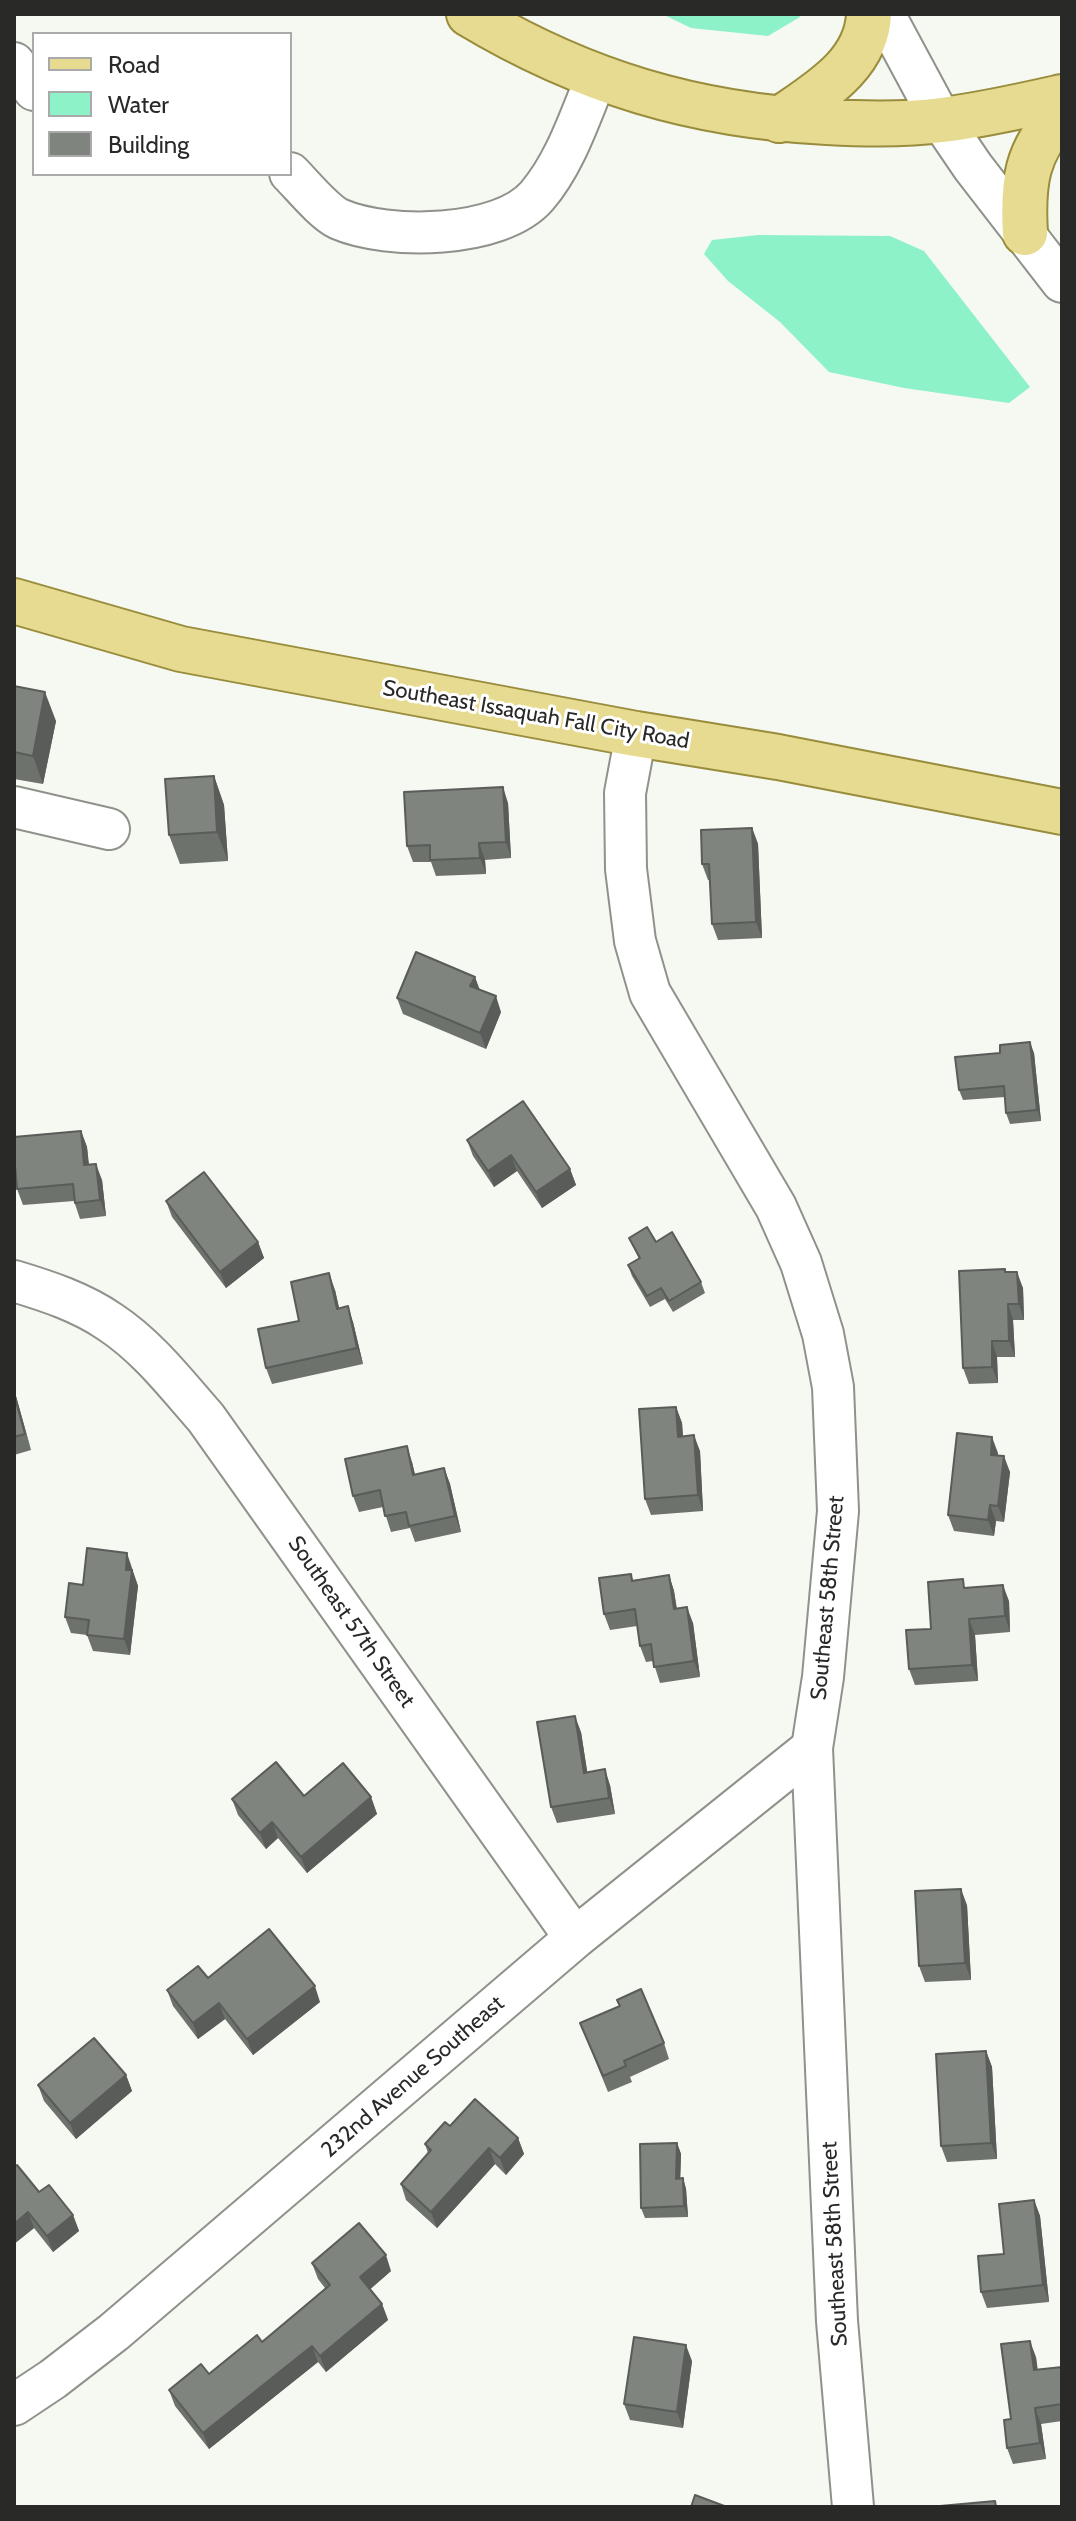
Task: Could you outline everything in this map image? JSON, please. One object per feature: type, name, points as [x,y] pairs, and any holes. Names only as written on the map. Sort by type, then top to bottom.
[{"type":"main road","points":[[469,14],[549,57],[663,99],[779,120],[886,124],[941,120],[1062,97]]},
{"type":"main road","points":[[779,120],[826,87],[850,65],[869,26],[869,14]]},
{"type":"main road","points":[[1025,233],[1023,197],[1026,175],[1041,139],[1062,114]]},
{"type":"main road","name":"Southeast Issaquah Fall City Road","points":[[14,601],[181,649],[636,734],[778,757],[1062,812]]},
{"type":"street","points":[[884,14],[941,120],[973,167],[1062,282]]},
{"type":"street","points":[[14,63],[32,87]]},
{"type":"street","points":[[292,175],[336,217],[372,230],[439,231],[489,223],[517,211],[535,198],[564,152],[597,76]]},
{"type":"street","name":"Southeast 58th Street","points":[[636,734],[625,793],[626,869],[635,941],[650,993],[776,1207],[801,1263],[823,1334],[833,1387],[838,1511],[823,1677],[812,1748],[837,2321],[853,2507]]},
{"type":"street","points":[[14,807],[109,829]]},
{"type":"street","name":"Southeast 57th Street","points":[[14,1281],[57,1294],[109,1321],[151,1355],[206,1418],[575,1938]]},
{"type":"street","name":"232nd Avenue Southeast","points":[[14,2405],[114,2332],[575,1938],[812,1748]]},
{"type":"water","points":[[662,14],[799,14],[800,17],[768,36],[691,28]]},
{"type":"water","points":[[758,235],[890,236],[924,251],[1030,387],[1009,403],[904,388],[829,372],[780,322],[728,281],[704,254],[712,240]]},
{"type":"building","points":[[14,686],[45,692],[33,756],[14,752]]},
{"type":"building","points":[[214,776],[217,832],[169,835],[165,779]]},
{"type":"building","points":[[503,787],[506,842],[479,843],[480,858],[430,860],[430,845],[407,846],[404,792]]},
{"type":"building","points":[[752,828],[756,922],[712,924],[709,864],[702,864],[701,830]]},
{"type":"building","points":[[416,952],[475,977],[470,986],[496,996],[480,1033],[397,998]]},
{"type":"building","points":[[1030,1042],[1037,1110],[1006,1113],[1004,1086],[959,1090],[955,1057],[1000,1053],[1000,1045]]},
{"type":"building","points":[[523,1101],[570,1169],[536,1192],[511,1155],[488,1171],[467,1140]]},
{"type":"building","points":[[81,1131],[84,1165],[96,1164],[100,1200],[75,1203],[73,1184],[17,1189],[14,1137]]},
{"type":"building","points":[[204,1172],[258,1242],[220,1272],[166,1201]]},
{"type":"building","points":[[647,1227],[656,1242],[672,1232],[701,1282],[669,1301],[661,1288],[647,1296],[628,1265],[640,1258],[629,1238]]},
{"type":"building","points":[[1005,1269],[1005,1272],[1017,1272],[1019,1304],[1008,1304],[1009,1341],[992,1341],[992,1367],[963,1368],[959,1271]]},
{"type":"building","points":[[329,1273],[337,1309],[348,1306],[357,1348],[266,1368],[258,1329],[299,1321],[291,1282]]},
{"type":"building","points":[[14,1394],[25,1434],[14,1437]]},
{"type":"building","points":[[676,1407],[678,1437],[694,1435],[698,1495],[645,1499],[639,1409]]},
{"type":"building","points":[[957,1433],[992,1437],[991,1455],[1004,1456],[998,1506],[990,1505],[988,1520],[948,1515]]},
{"type":"building","points":[[407,1446],[413,1475],[444,1468],[455,1516],[409,1526],[406,1512],[385,1516],[380,1490],[353,1496],[345,1459]]},
{"type":"building","points":[[87,1548],[127,1553],[126,1570],[132,1570],[124,1639],[87,1635],[89,1620],[65,1617],[69,1583],[83,1585]]},
{"type":"building","points":[[631,1574],[632,1581],[669,1575],[674,1609],[687,1607],[694,1661],[654,1667],[651,1644],[640,1646],[635,1609],[604,1614],[599,1578]]},
{"type":"building","points":[[963,1579],[964,1588],[1003,1585],[1005,1616],[969,1619],[972,1665],[909,1669],[906,1630],[931,1629],[928,1582]]},
{"type":"building","points":[[575,1716],[584,1773],[605,1769],[609,1798],[551,1807],[537,1722]]},
{"type":"building","points":[[276,1762],[304,1796],[343,1763],[371,1797],[301,1857],[272,1822],[260,1833],[232,1799]]},
{"type":"building","points":[[961,1889],[965,1963],[919,1966],[915,1891]]},
{"type":"building","points":[[269,1929],[315,1986],[247,2039],[219,2003],[193,2023],[167,1990],[198,1966],[208,1978]]},
{"type":"building","points":[[641,1989],[664,2043],[624,2061],[626,2066],[603,2076],[580,2023],[620,2006],[617,2000]]},
{"type":"building","points":[[94,2038],[126,2075],[70,2123],[38,2085]]},
{"type":"building","points":[[986,2051],[991,2143],[941,2146],[936,2054]]},
{"type":"building","points":[[475,2099],[518,2138],[500,2158],[489,2148],[431,2212],[401,2184],[431,2150],[425,2144],[445,2122],[450,2126]]},
{"type":"building","points":[[677,2143],[676,2179],[683,2178],[684,2206],[641,2208],[640,2144]]},
{"type":"building","points":[[17,2165],[39,2192],[49,2185],[73,2215],[47,2236],[28,2212],[14,2224],[14,2167]]},
{"type":"building","points":[[1034,2200],[1043,2285],[981,2292],[978,2256],[1004,2254],[999,2204]]},
{"type":"building","points":[[359,2223],[386,2255],[360,2277],[382,2304],[320,2356],[312,2346],[203,2433],[169,2390],[201,2364],[209,2374],[257,2335],[262,2342],[330,2285],[312,2263]]},
{"type":"building","points":[[634,2337],[686,2345],[677,2412],[624,2404]]},
{"type":"building","points":[[1030,2341],[1034,2370],[1062,2367],[1062,2404],[1035,2408],[1040,2443],[1007,2448],[1004,2420],[1011,2419],[1001,2344]]},
{"type":"building","points":[[695,2495],[727,2507],[691,2507]]},
{"type":"building","points":[[995,2501],[996,2507],[929,2507]]}]
